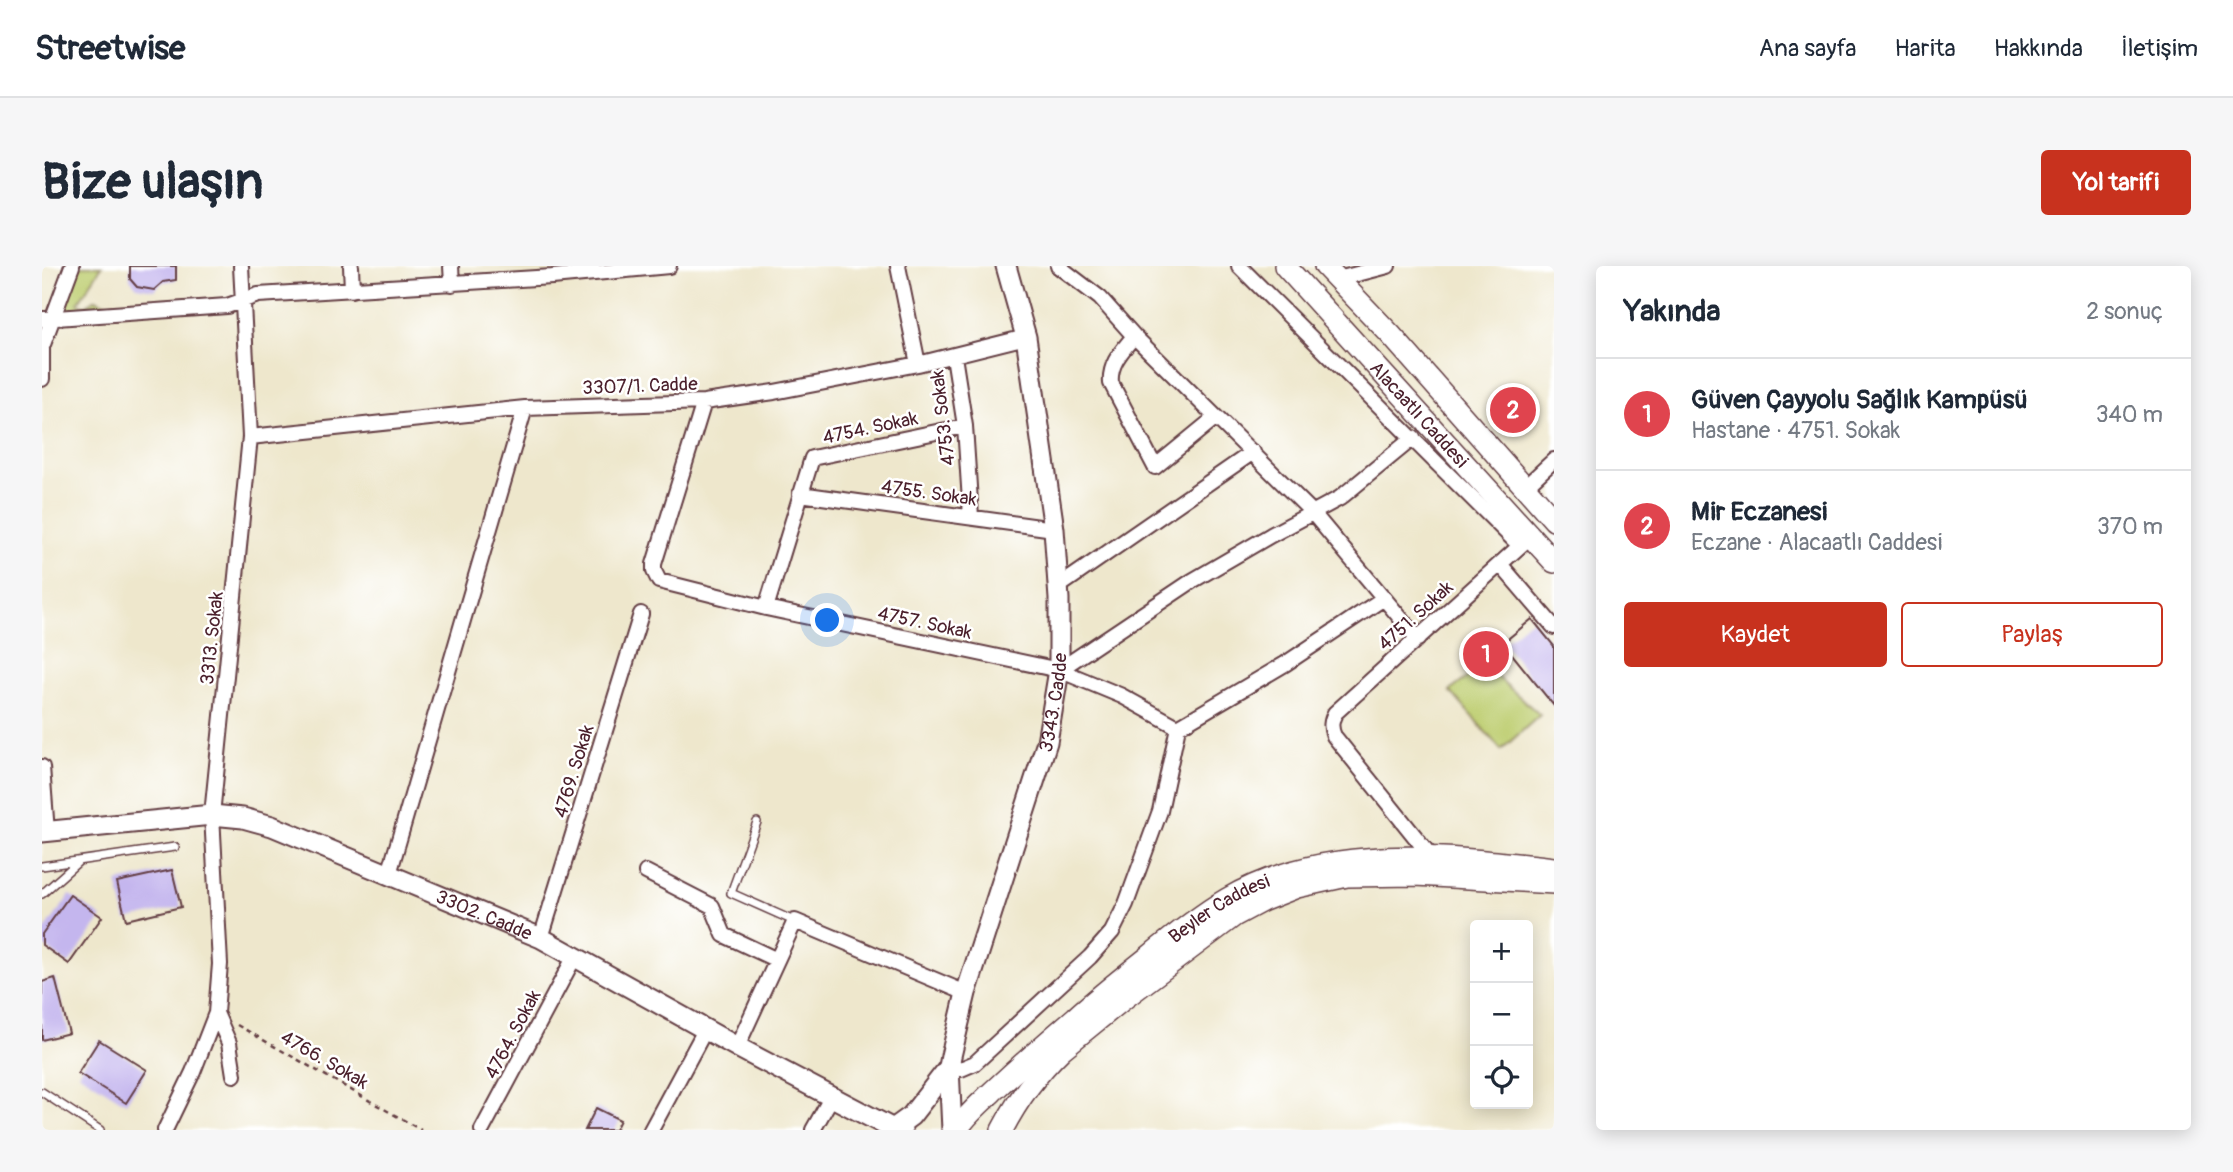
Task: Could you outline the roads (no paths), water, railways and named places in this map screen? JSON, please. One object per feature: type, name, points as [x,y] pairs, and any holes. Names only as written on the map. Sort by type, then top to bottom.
[{"type":"main road","name":"Alacaatlı Caddesi","points":[[1285,266],[1526,541],[1554,562]]},
{"type":"main road","name":"Alacaatlı Caddesi","points":[[1330,270],[1554,520]]},
{"type":"main road","name":"Beyler Caddesi","points":[[954,1130],[1019,1066],[1091,1003],[1169,940],[1227,899],[1259,883],[1291,871],[1356,858],[1433,859],[1554,867]]},
{"type":"main road","name":"Beyler Caddesi","points":[[1002,1130],[1028,1087],[1062,1049],[1206,936],[1264,900],[1297,887],[1347,876],[1416,874],[1554,883]]},
{"type":"street","points":[[42,379],[42,348],[47,319],[72,266]]},
{"type":"street","name":"3313. Sokak","points":[[216,1013],[220,953],[212,815],[250,437],[241,266]]},
{"type":"street","points":[[351,266],[352,290]]},
{"type":"street","points":[[452,266],[452,284]]},
{"type":"street","points":[[47,319],[227,306],[258,295],[452,284],[552,271],[668,266]]},
{"type":"street","points":[[898,266],[918,364]]},
{"type":"street","name":"3343. Cadde","points":[[954,1130],[949,1067],[966,993],[1047,742],[1059,670],[1054,530],[1026,337],[1006,266]]},
{"type":"street","points":[[1058,266],[1100,298],[1312,512],[1418,639]]},
{"type":"street","points":[[1239,266],[1413,438],[1526,541]]},
{"type":"street","points":[[1330,270],[1388,266]]},
{"type":"street","points":[[1134,335],[1111,368],[1111,383],[1155,467],[1216,418]]},
{"type":"street","name":"3307/1. Cadde","points":[[250,437],[525,408],[704,402],[774,392],[918,364],[1026,337]]},
{"type":"street","name":"4753. Sokak","points":[[954,356],[965,426],[971,517]]},
{"type":"street","name":"4757. Sokak","points":[[704,402],[654,564],[656,577],[667,584],[766,608],[1059,670],[1122,696],[1178,727]]},
{"type":"street","points":[[389,874],[525,408]]},
{"type":"street","name":"4754. Sokak","points":[[766,608],[812,458],[965,426]]},
{"type":"street","points":[[1059,670],[1192,581],[1340,498],[1413,438]]},
{"type":"street","points":[[1058,587],[1254,452]]},
{"type":"street","points":[[1525,487],[1554,460]]},
{"type":"street","name":"4755. Sokak","points":[[800,494],[1054,530]]},
{"type":"street","name":"4751. Sokak","points":[[1433,859],[1334,736],[1331,725],[1335,713],[1526,541]]},
{"type":"street","points":[[1500,564],[1554,626]]},
{"type":"street","points":[[896,1130],[911,1116],[949,1067],[961,1069],[975,1063],[1090,957],[1112,932],[1126,904],[1160,811],[1178,727],[1285,664],[1384,598]]},
{"type":"street","name":"4769. Sokak","points":[[541,938],[641,614]]},
{"type":"street","points":[[42,767],[45,832]]},
{"type":"street","name":"3302. Cadde","points":[[45,832],[212,815],[243,818],[272,826],[541,938],[737,1048],[896,1130]]},
{"type":"street","points":[[646,872],[712,906],[724,935],[777,960]]},
{"type":"street","points":[[737,1048],[795,922],[966,993]]},
{"type":"street","name":"4764. Sokak","points":[[482,1130],[575,956]]},
{"type":"street","points":[[216,1013],[229,1043],[234,1075]]},
{"type":"street","points":[[165,1130],[193,1072],[216,1013]]},
{"type":"street","points":[[651,1130],[705,1030]]},
{"type":"street","points":[[813,1130],[831,1098]]},
{"type":"lane","points":[[757,822],[731,893],[795,922]]},
{"type":"lane","points":[[42,866],[175,847]]},
{"type":"lane","points":[[42,894],[79,861]]},
{"type":"lane","points":[[42,1092],[100,1130]]},
{"type":"place","name":"Mir Eczanesi","points":[[1513,410]]},
{"type":"place","name":"Güven Çayyolu Sağlık Kampüsü","points":[[1486,654]]}]
